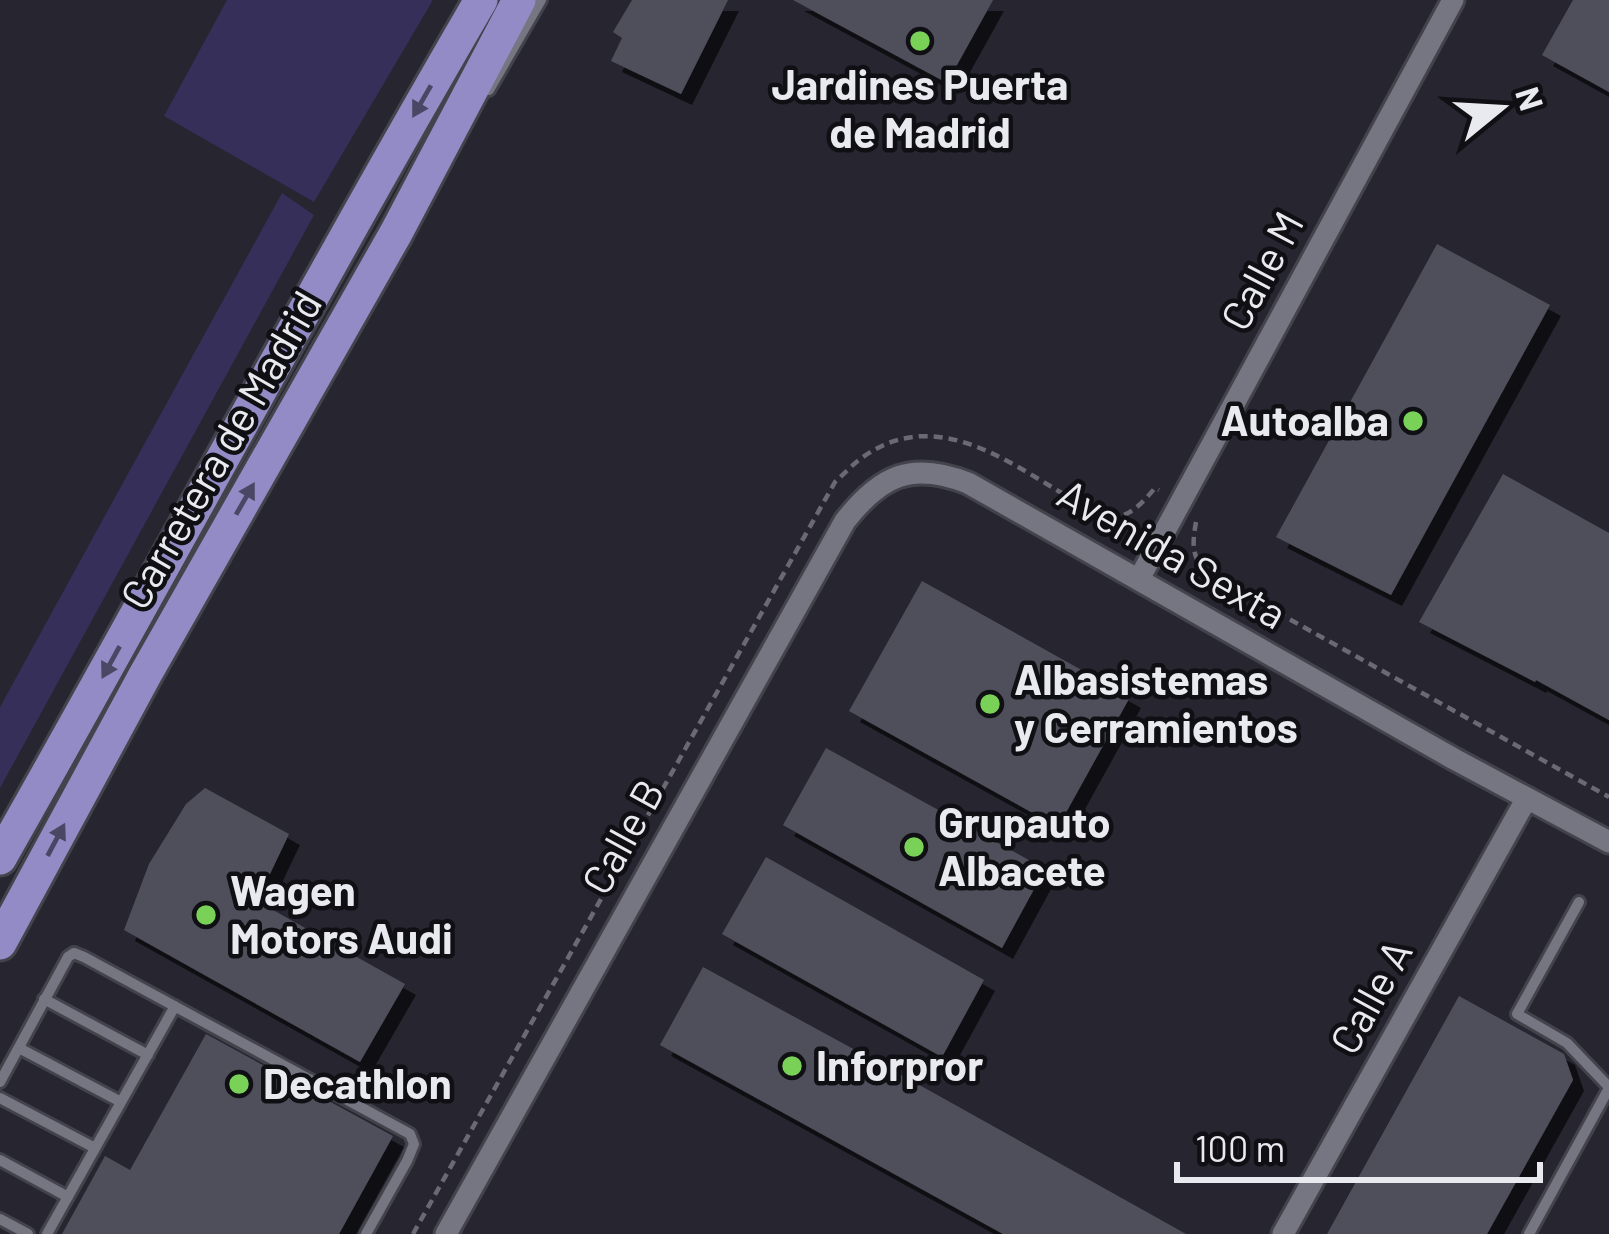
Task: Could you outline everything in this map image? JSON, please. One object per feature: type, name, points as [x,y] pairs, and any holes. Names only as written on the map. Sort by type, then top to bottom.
[{"type":"main road","name":"Carretera de Madrid","points":[[0,858],[358,210],[481,0]]},
{"type":"main road","name":"Carretera de Madrid","points":[[0,943],[145,675],[396,233],[519,0]]},
{"type":"street","name":"Calle M","points":[[1139,579],[1453,0]]},
{"type":"street","name":"Avenida Sexta","points":[[878,485],[930,471],[977,487],[1609,842]]},
{"type":"street","name":"Calle B","points":[[446,1234],[845,520],[878,485]]},
{"type":"street","name":"Calle A","points":[[1283,1234],[1527,798]]},
{"type":"lane","points":[[484,99],[541,0]]},
{"type":"lane","points":[[396,233],[451,158]]},
{"type":"lane","points":[[1529,1234],[1609,1088],[1567,1043],[1517,1014],[1579,902]]},
{"type":"lane","points":[[0,1082],[74,953],[410,1134],[414,1144],[407,1161],[366,1234]]},
{"type":"lane","points":[[44,1000],[148,1055]]},
{"type":"lane","points":[[47,1234],[175,1006]]},
{"type":"lane","points":[[19,1048],[121,1102]]},
{"type":"lane","points":[[0,1098],[95,1148]]},
{"type":"lane","points":[[0,1160],[68,1197]]},
{"type":"lane","points":[[0,1220],[28,1234]]},
{"type":"path","points":[[413,1234],[835,482],[863,457],[889,443],[941,436],[968,442],[1112,518],[1130,512],[1155,488],[1198,515],[1192,551],[1198,565],[1210,574],[1609,797]]},
{"type":"shaded area","points":[[227,0],[433,0],[314,202],[164,116]]},
{"type":"shaded area","points":[[282,193],[314,215],[0,788],[0,707]]},
{"type":"building","name":"Jardines Puerta de Madrid","points":[[632,0],[728,0],[681,94],[611,61],[622,38],[613,32]]},
{"type":"building","name":"Jardines Puerta de Madrid","points":[[793,0],[993,0],[947,83]]},
{"type":"building","points":[[1573,0],[1609,0],[1609,92],[1542,55]]},
{"type":"building","name":"Autoalba","points":[[1437,244],[1550,305],[1391,595],[1276,537]]},
{"type":"building","points":[[1503,474],[1609,533],[1609,720],[1419,622]]},
{"type":"building","name":"Albasistemas y Cerramientos","points":[[922,581],[1130,697],[1058,827],[849,711]]},
{"type":"building","name":"Grupauto Albacete","points":[[826,748],[1045,869],[1002,948],[783,825]]},
{"type":"building","name":"Wagen Motors Audi","points":[[205,788],[289,834],[257,901],[405,984],[360,1062],[124,930],[149,864],[186,804]]},
{"type":"building","points":[[766,857],[984,980],[942,1057],[722,934]]},
{"type":"building","points":[[703,967],[1186,1234],[1003,1234],[660,1045]]},
{"type":"building","points":[[1459,996],[1564,1054],[1573,1080],[1487,1234],[1327,1234]]},
{"type":"building","name":"Decathlon","points":[[206,1034],[393,1136],[339,1234],[62,1234],[105,1156],[130,1170]]},
{"type":"place","name":"Jardines Puerta de Madrid","points":[[920,41]]},
{"type":"place","name":"Autoalba","points":[[1413,421]]},
{"type":"place","name":"Albasistemas y Cerramientos","points":[[990,704]]},
{"type":"place","name":"Grupauto Albacete","points":[[914,847]]},
{"type":"place","name":"Wagen Motors Audi","points":[[206,915]]},
{"type":"place","name":"Inforpror","points":[[792,1066]]},
{"type":"place","name":"Decathlon","points":[[239,1084]]}]
